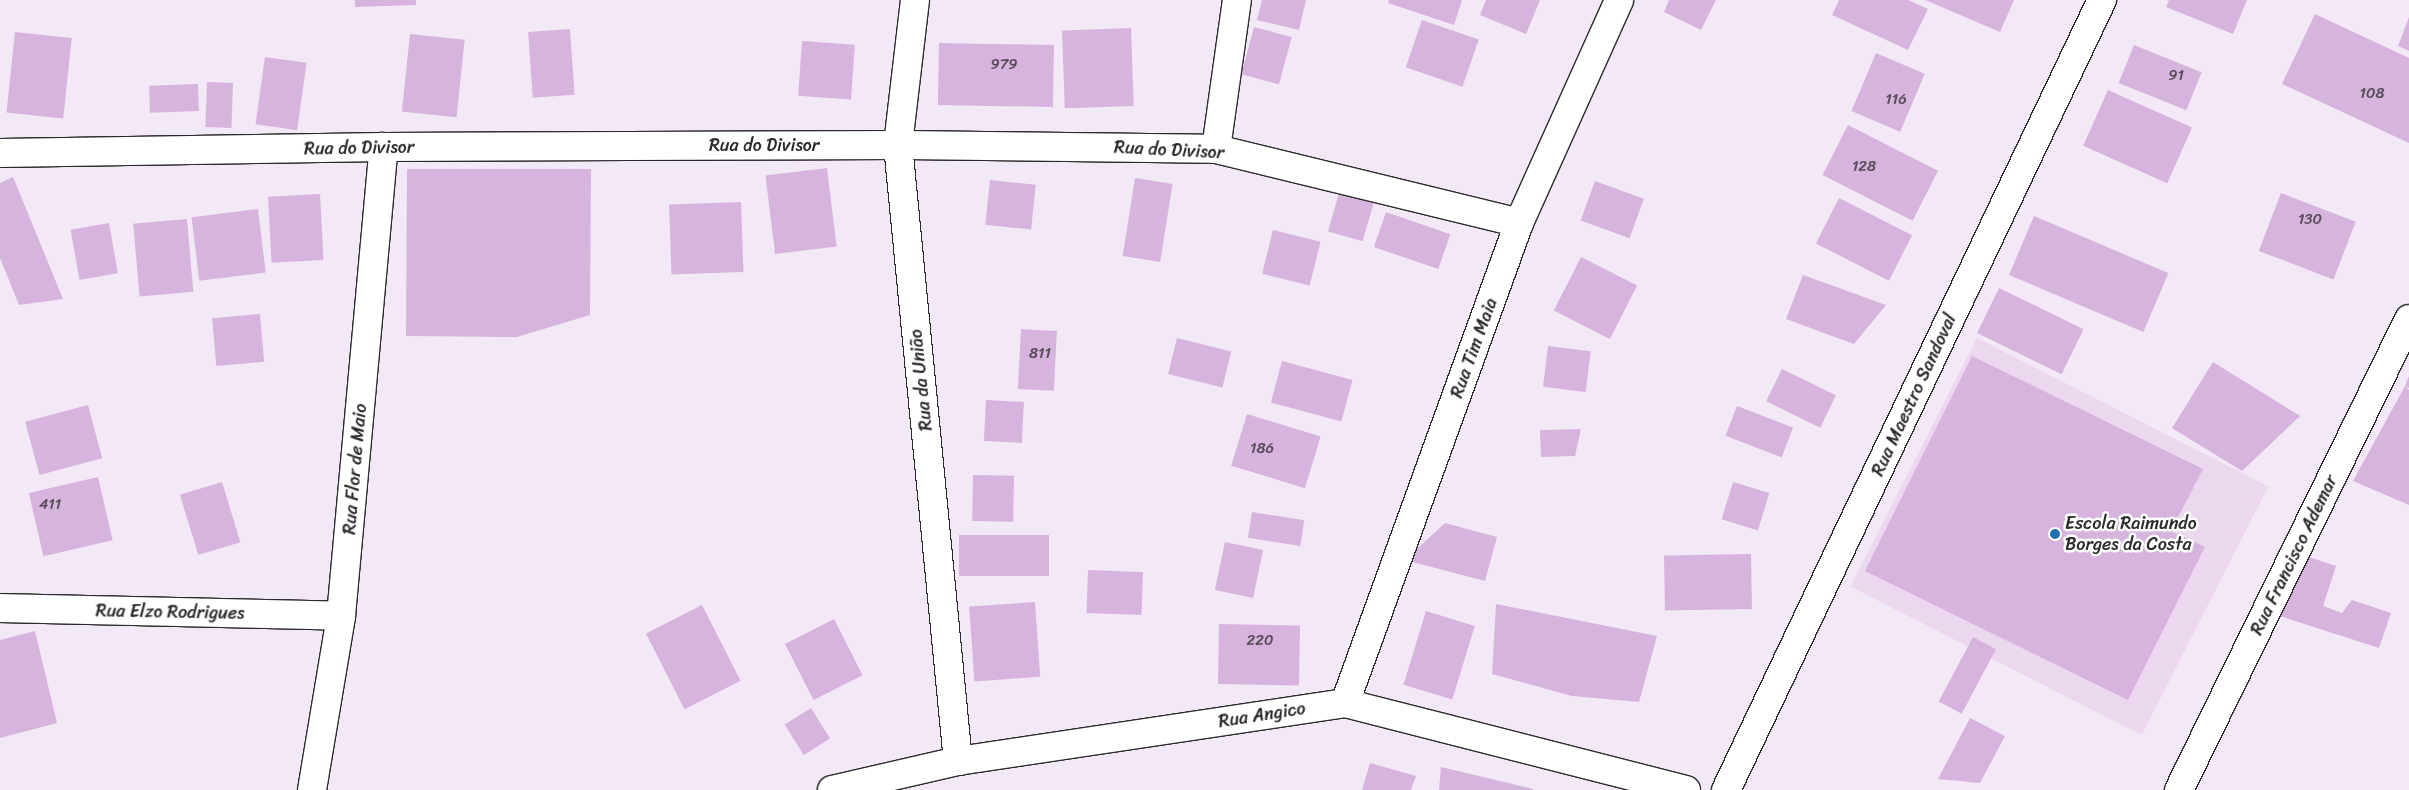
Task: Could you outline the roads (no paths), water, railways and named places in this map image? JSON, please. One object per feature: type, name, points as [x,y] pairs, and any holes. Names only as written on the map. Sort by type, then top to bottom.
[{"type":"street","name":"Rua da União","points":[[915,0],[898,145],[958,761]]},
{"type":"street","points":[[1216,149],[1237,0]]},
{"type":"street","name":"Rua Tim Maia","points":[[1345,703],[1519,223],[1618,0]]},
{"type":"street","name":"Rua Maestro Sandoval","points":[[1726,790],[2102,0]]},
{"type":"street","name":"Rua do Divisor","points":[[0,153],[384,147],[898,145],[1216,149],[1519,223]]},
{"type":"street","name":"Rua Flor de Maio","points":[[312,790],[341,616],[384,147]]},
{"type":"street","name":"Rua Francisco Ademar","points":[[2179,790],[2409,320]]},
{"type":"street","name":"Rua Elzo Rodrigues","points":[[0,608],[341,616]]},
{"type":"street","name":"Rua Angico","points":[[832,790],[958,761],[1345,703],[1686,790]]},
{"type":"place","name":"Escola Raimundo Borges da Costa","points":[[2055,534]]}]
